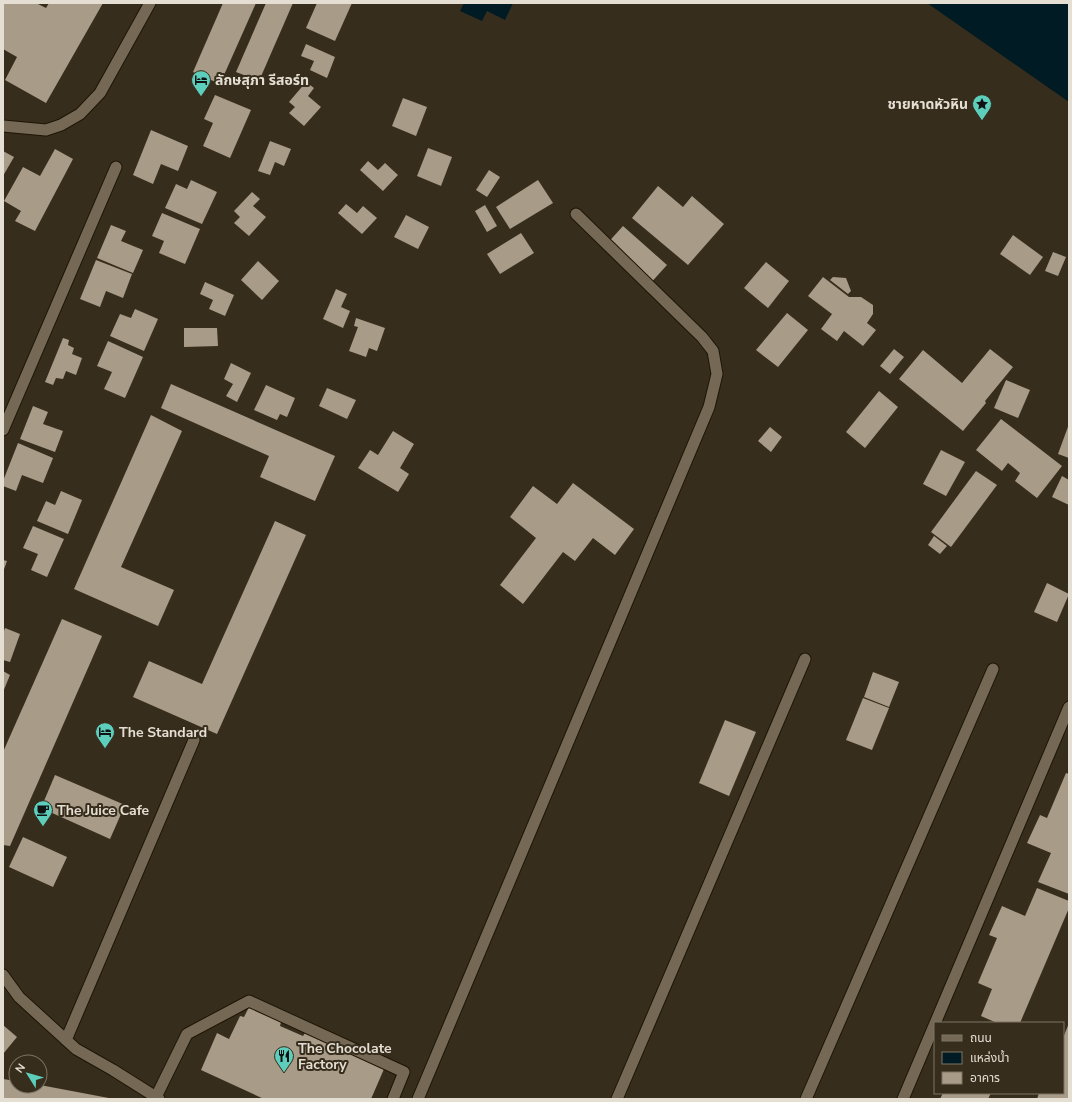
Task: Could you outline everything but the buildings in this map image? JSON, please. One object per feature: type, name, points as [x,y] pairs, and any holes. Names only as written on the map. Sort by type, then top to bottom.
[{"type":"street","points":[[3,126],[46,130],[61,125],[80,114],[100,93],[150,3]]},
{"type":"street","points":[[3,430],[116,167]]},
{"type":"street","points":[[418,1099],[709,407],[717,374],[713,351],[702,337],[576,214]]},
{"type":"street","points":[[617,1099],[805,659]]},
{"type":"street","points":[[806,1099],[993,669]]},
{"type":"street","points":[[936,1022],[1069,707]]},
{"type":"street","points":[[66,1040],[194,740]]},
{"type":"street","points":[[3,975],[19,997],[76,1049],[157,1098],[187,1034],[249,1001],[404,1072],[393,1099]]},
{"type":"street","points":[[903,1099],[934,1026]]},
{"type":"water","points":[[464,3],[513,3],[505,20],[487,11],[482,21],[460,11]]},
{"type":"water","points":[[927,3],[1069,3],[1069,102]]},
{"type":"place","name":"ลักษสุภา รีสอร์ท","points":[[201,97]]},
{"type":"place","name":"ชายหาดหัวหิน","points":[[982,121]]},
{"type":"place","name":"The Standard","points":[[105,749]]},
{"type":"place","name":"The Juice Cafe","points":[[43,827]]},
{"type":"place","name":"The Chocolate Factory","points":[[284,1073]]}]
